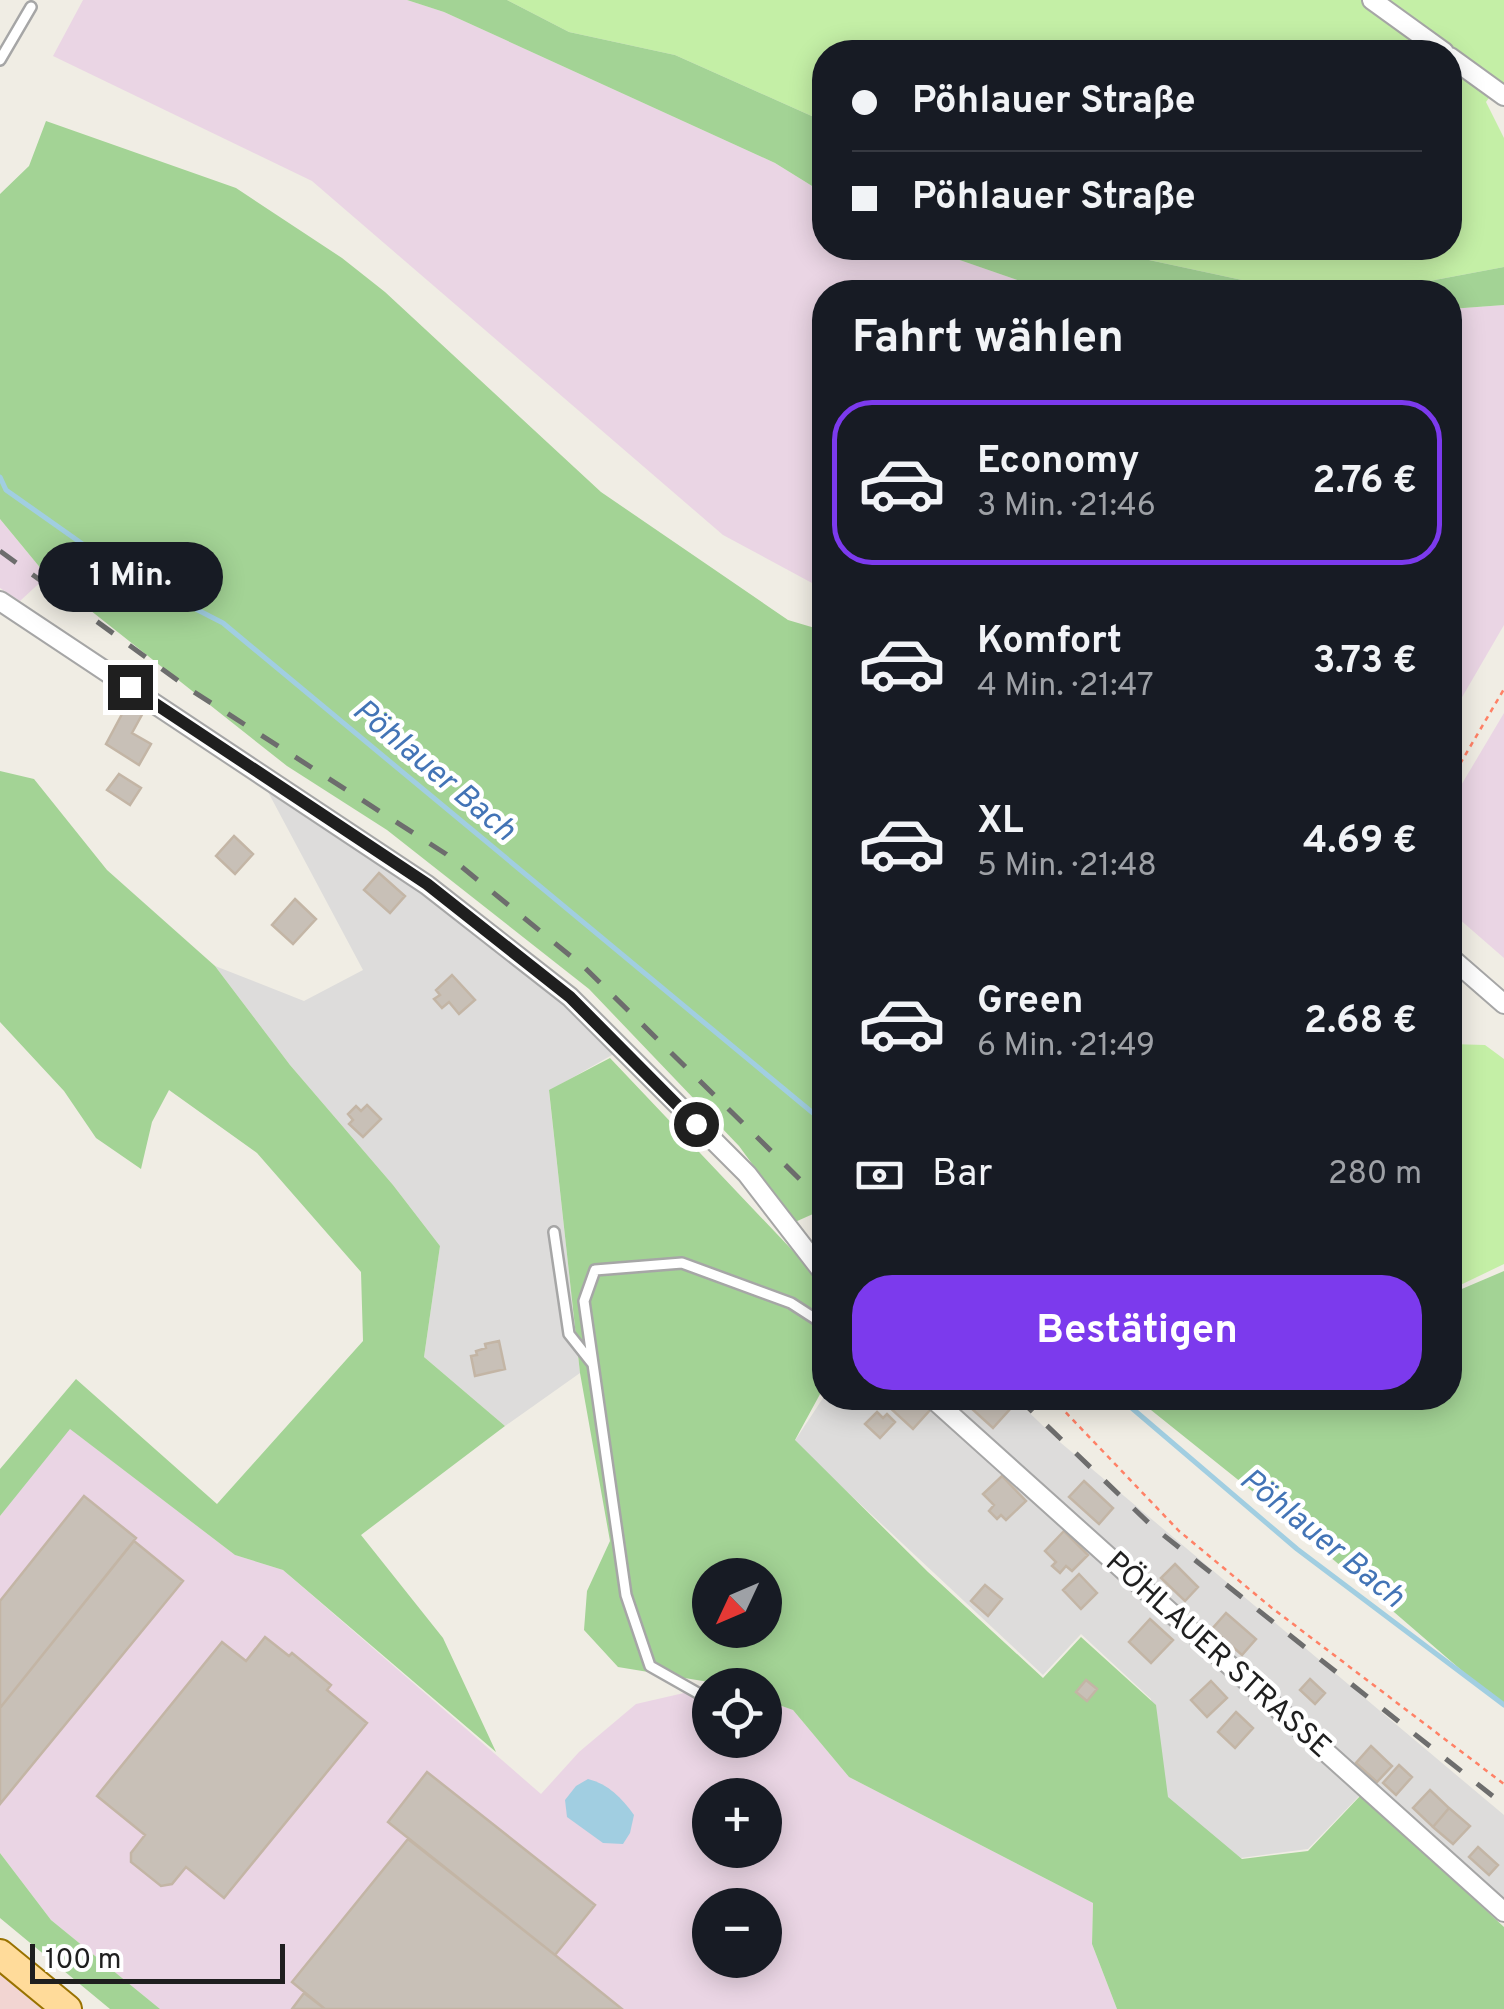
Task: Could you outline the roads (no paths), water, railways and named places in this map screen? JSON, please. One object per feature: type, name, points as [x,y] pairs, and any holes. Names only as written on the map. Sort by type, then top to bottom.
[{"type":"main road","points":[[0,1954],[55,2005]]},
{"type":"street","points":[[1372,0],[1427,40]]},
{"type":"street","points":[[1462,66],[1504,96]]},
{"type":"street","points":[[0,601],[427,884],[570,997],[747,1174],[812,1258]]},
{"type":"street","points":[[1462,967],[1504,1004]]},
{"type":"street","name":"PÖHLAUER STRASSE","points":[[945,1410],[1504,1912]]},
{"type":"lane","points":[[0,60],[31,7]]},
{"type":"lane","points":[[554,1232],[569,1334],[593,1365]]},
{"type":"lane","points":[[692,1690],[650,1666],[626,1595],[584,1301],[595,1270],[682,1263],[791,1302],[812,1316]]},
{"type":"water","points":[[588,1779],[614,1792],[634,1815],[623,1844],[603,1843],[567,1817],[565,1800]]},
{"type":"waterway","name":"Pöhlauer Bach","points":[[0,477],[6,490],[118,569],[223,623],[812,1112]]},
{"type":"waterway","name":"Pöhlauer Bach","points":[[1134,1410],[1297,1549],[1504,1705]]},
{"type":"railway","points":[[0,551],[191,690],[446,854],[584,967],[812,1191]]},
{"type":"railway","points":[[1031,1410],[1152,1526],[1504,1805]]}]
